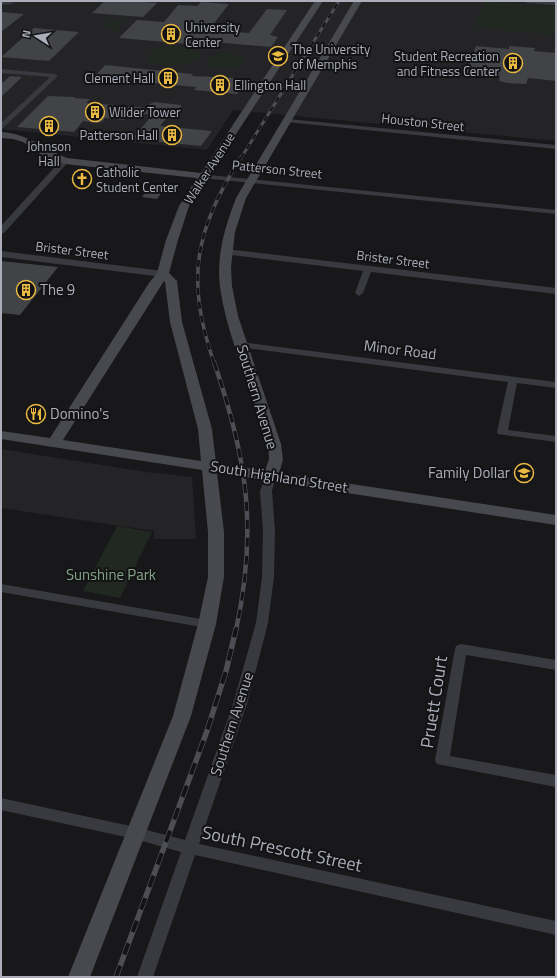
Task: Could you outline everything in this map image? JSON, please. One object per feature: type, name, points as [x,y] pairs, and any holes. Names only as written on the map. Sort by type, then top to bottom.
[{"type":"street","points":[[1,3],[9,3],[13,1]]},
{"type":"street","name":"Walker Avenue","points":[[53,444],[155,283],[163,274],[178,220],[184,206],[319,1]]},
{"type":"street","name":"Southern Avenue","points":[[145,977],[240,704],[262,623],[268,577],[269,531],[266,491],[276,460],[274,444],[262,404],[241,345],[228,300],[225,267],[229,232],[241,198],[358,1]]},
{"type":"street","points":[[527,1],[556,3]]},
{"type":"street","points":[[1,71],[55,76],[1,127]]},
{"type":"street","name":"Houston Street","points":[[288,121],[556,147]]},
{"type":"street","name":"Patterson Street","points":[[1,135],[14,136],[26,140],[44,152],[65,160],[203,176],[556,212]]},
{"type":"street","points":[[1,231],[65,160]]},
{"type":"street","name":"Brister Street","points":[[226,252],[556,291]]},
{"type":"street","name":"Brister Street","points":[[1,254],[163,274]]},
{"type":"street","points":[[359,293],[368,269]]},
{"type":"street","points":[[79,977],[182,716],[207,624],[216,577],[216,532],[205,429],[176,322],[171,281],[163,274]]},
{"type":"street","name":"Minor Road","points":[[241,345],[556,385]]},
{"type":"street","points":[[513,380],[502,432],[556,439]]},
{"type":"street","name":"South Highland Street","points":[[1,435],[556,520]]},
{"type":"street","points":[[1,588],[207,624]]},
{"type":"street","name":"Pruett Court","points":[[556,665],[461,649],[442,760],[556,781]]},
{"type":"street","name":"South Prescott Street","points":[[1,804],[135,832],[190,848],[556,928]]},
{"type":"shaded area","name":"The University of Memphis","points":[[1,1],[556,1],[556,141],[233,110],[207,150],[1,129]]},
{"type":"shaded area","points":[[1,449],[146,472],[192,477],[196,539],[154,539],[154,531],[1,508]]},
{"type":"green space","points":[[484,1],[556,7],[556,35],[475,28]]},
{"type":"green space","points":[[129,19],[123,22],[122,25],[116,27],[119,29],[117,31],[100,26],[109,24],[107,20]]},
{"type":"green space","points":[[178,46],[189,47],[200,53],[200,57],[190,63],[174,66],[158,64],[147,58],[148,54],[155,49]]},
{"type":"green space","points":[[223,52],[238,55],[247,59],[240,62],[243,65],[216,68],[209,65],[207,61],[212,56]]},
{"type":"green space","name":"Sunshine Park","points":[[117,526],[152,532],[120,598],[83,591]]},
{"type":"building","points":[[105,1],[157,3],[143,17],[92,13]]},
{"type":"building","points":[[201,2],[229,4],[212,26],[215,26],[212,29],[221,31],[249,33],[267,9],[287,10],[270,35],[278,37],[271,47],[203,41],[200,45],[119,38],[137,20],[164,22],[178,5],[197,6]]},
{"type":"building","points":[[1,12],[24,14],[1,32]]},
{"type":"building","points":[[34,28],[79,32],[49,61],[1,57]]},
{"type":"building","name":"Student Recreation and Fitness Center","points":[[476,46],[509,49],[509,46],[535,48],[534,51],[556,53],[556,81],[528,78],[526,84],[507,83],[499,81],[500,76],[466,73]]},
{"type":"building","points":[[105,65],[193,74],[192,76],[234,78],[233,80],[246,81],[237,94],[194,90],[196,87],[142,82],[144,79],[96,75]]},
{"type":"building","points":[[10,76],[22,77],[1,97],[1,84]]},
{"type":"building","points":[[48,96],[90,99],[86,103],[113,105],[116,109],[128,108],[129,106],[147,108],[154,102],[181,105],[181,107],[174,109],[160,126],[212,131],[201,146],[132,139],[154,113],[127,117],[124,120],[105,118],[102,122],[98,123],[83,121],[74,132],[17,127]]},
{"type":"building","points":[[151,184],[166,186],[157,199],[142,197]]},
{"type":"building","name":"The 9","points":[[1,261],[58,267],[20,315],[1,313]]},
{"type":"railway","points":[[241,158],[339,1]]},
{"type":"railway","points":[[214,363],[205,333],[200,305],[198,280],[199,256],[213,208],[241,157]]},
{"type":"railway","points":[[214,362],[234,430],[246,494],[246,559],[243,593],[236,630]]},
{"type":"railway","points":[[116,977],[207,731],[226,671],[236,629]]},
{"type":"place","name":"University Center","points":[[171,34]]},
{"type":"place","name":"The University of Memphis","points":[[278,56]]},
{"type":"place","name":"Student Recreation and Fitness Center","points":[[513,63]]},
{"type":"place","name":"Clement Hall","points":[[168,78]]},
{"type":"place","name":"Ellington Hall","points":[[220,85]]},
{"type":"place","name":"Wilder Tower","points":[[95,112]]},
{"type":"place","name":"Johnson Hall","points":[[49,126]]},
{"type":"place","name":"Patterson Hall","points":[[172,135]]},
{"type":"place","name":"Catholic Student Center","points":[[82,179]]},
{"type":"place","name":"The 9","points":[[26,290]]},
{"type":"place","name":"Domino's","points":[[36,414]]},
{"type":"place","name":"Family Dollar","points":[[524,473]]}]
